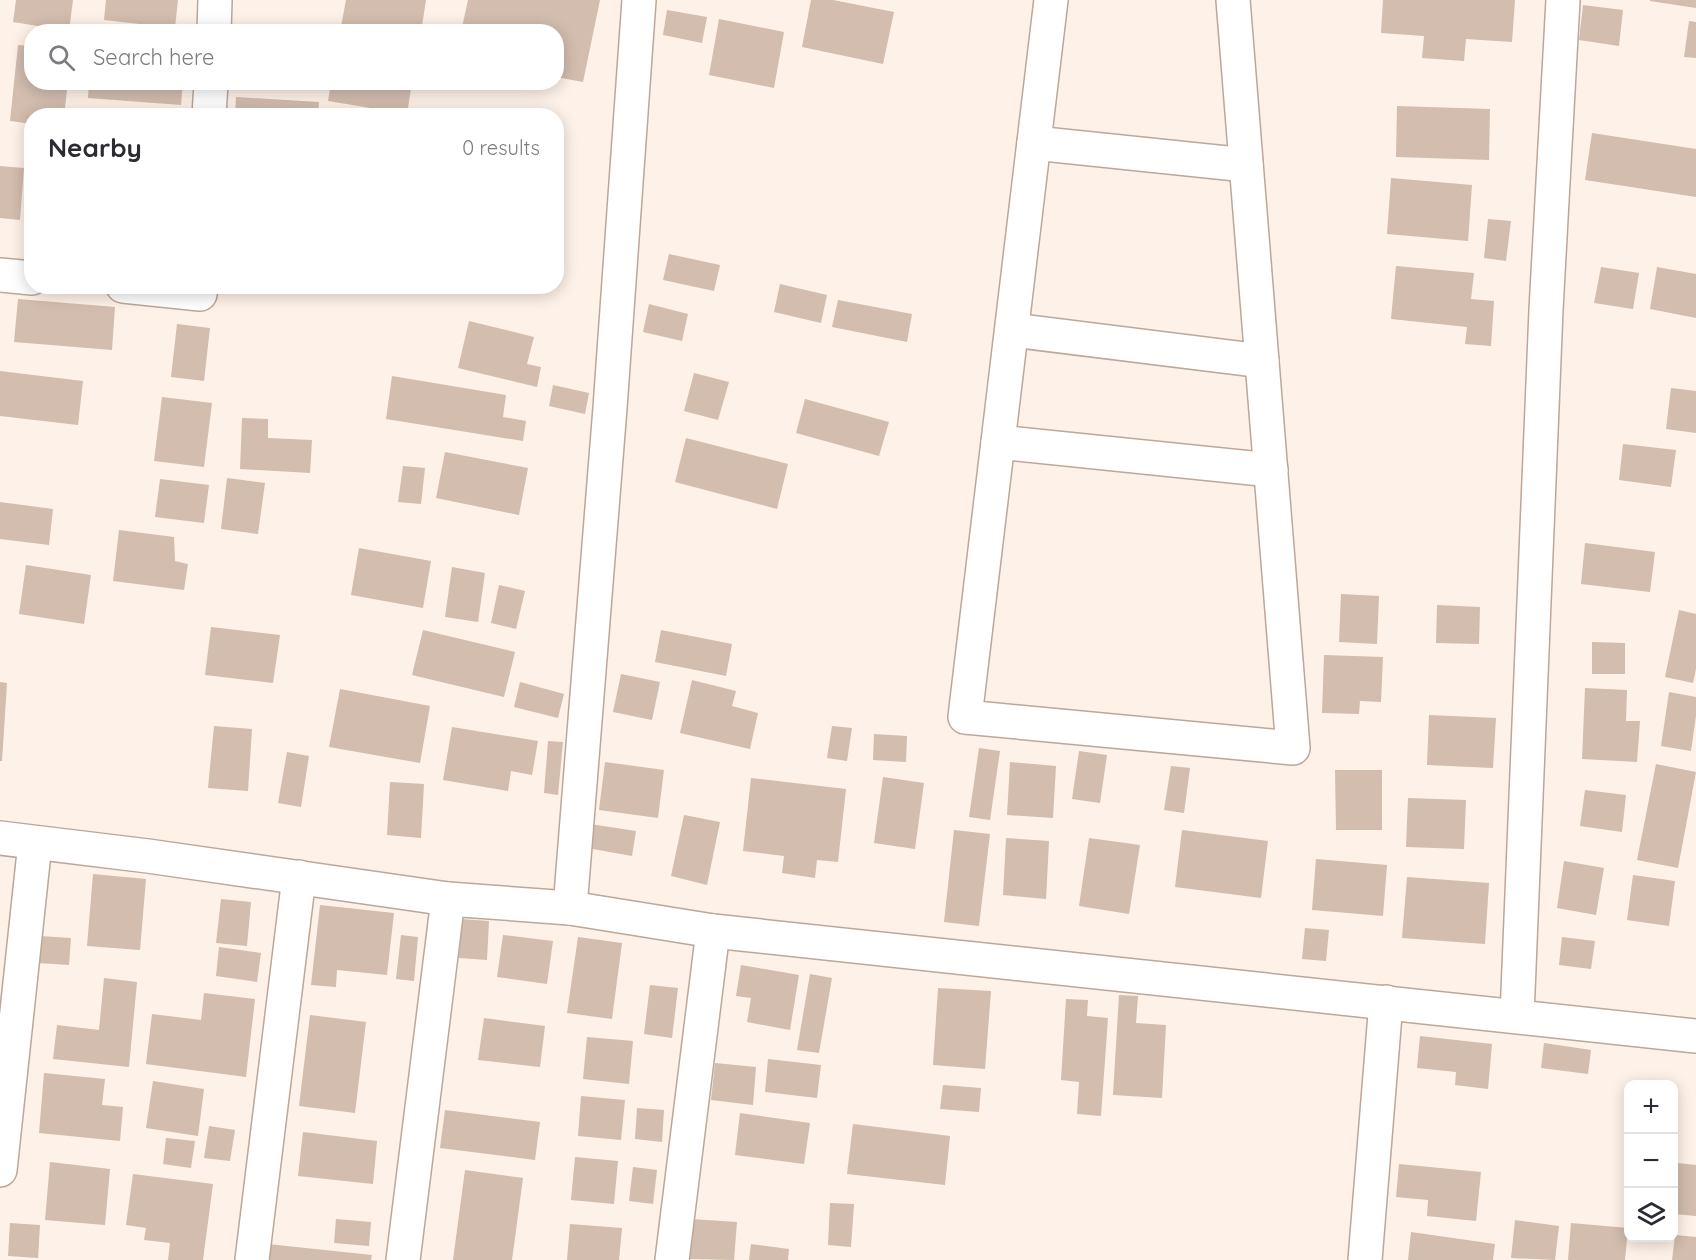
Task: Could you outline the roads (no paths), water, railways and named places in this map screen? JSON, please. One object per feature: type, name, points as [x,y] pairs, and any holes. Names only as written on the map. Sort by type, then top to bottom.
[{"type":"street","points":[[214,24],[215,0]]},
{"type":"street","points":[[570,908],[611,397],[639,0]]},
{"type":"street","points":[[1051,0],[965,717],[1293,748],[1233,0]]},
{"type":"street","points":[[1517,1016],[1546,310],[1563,0]]},
{"type":"street","points":[[209,108],[211,90]]},
{"type":"street","points":[[1034,144],[1246,165]]},
{"type":"street","points":[[0,275],[24,277]]},
{"type":"street","points":[[1012,330],[1262,361]]},
{"type":"street","points":[[998,442],[1271,470]]},
{"type":"street","points":[[0,838],[148,856],[448,899],[570,908],[713,931],[1696,1036]]},
{"type":"street","points":[[0,1170],[35,843]]},
{"type":"street","points":[[252,1260],[299,877]]},
{"type":"street","points":[[403,1260],[448,899]]},
{"type":"street","points":[[672,1260],[713,931]]},
{"type":"street","points":[[1365,1260],[1386,1002]]}]
